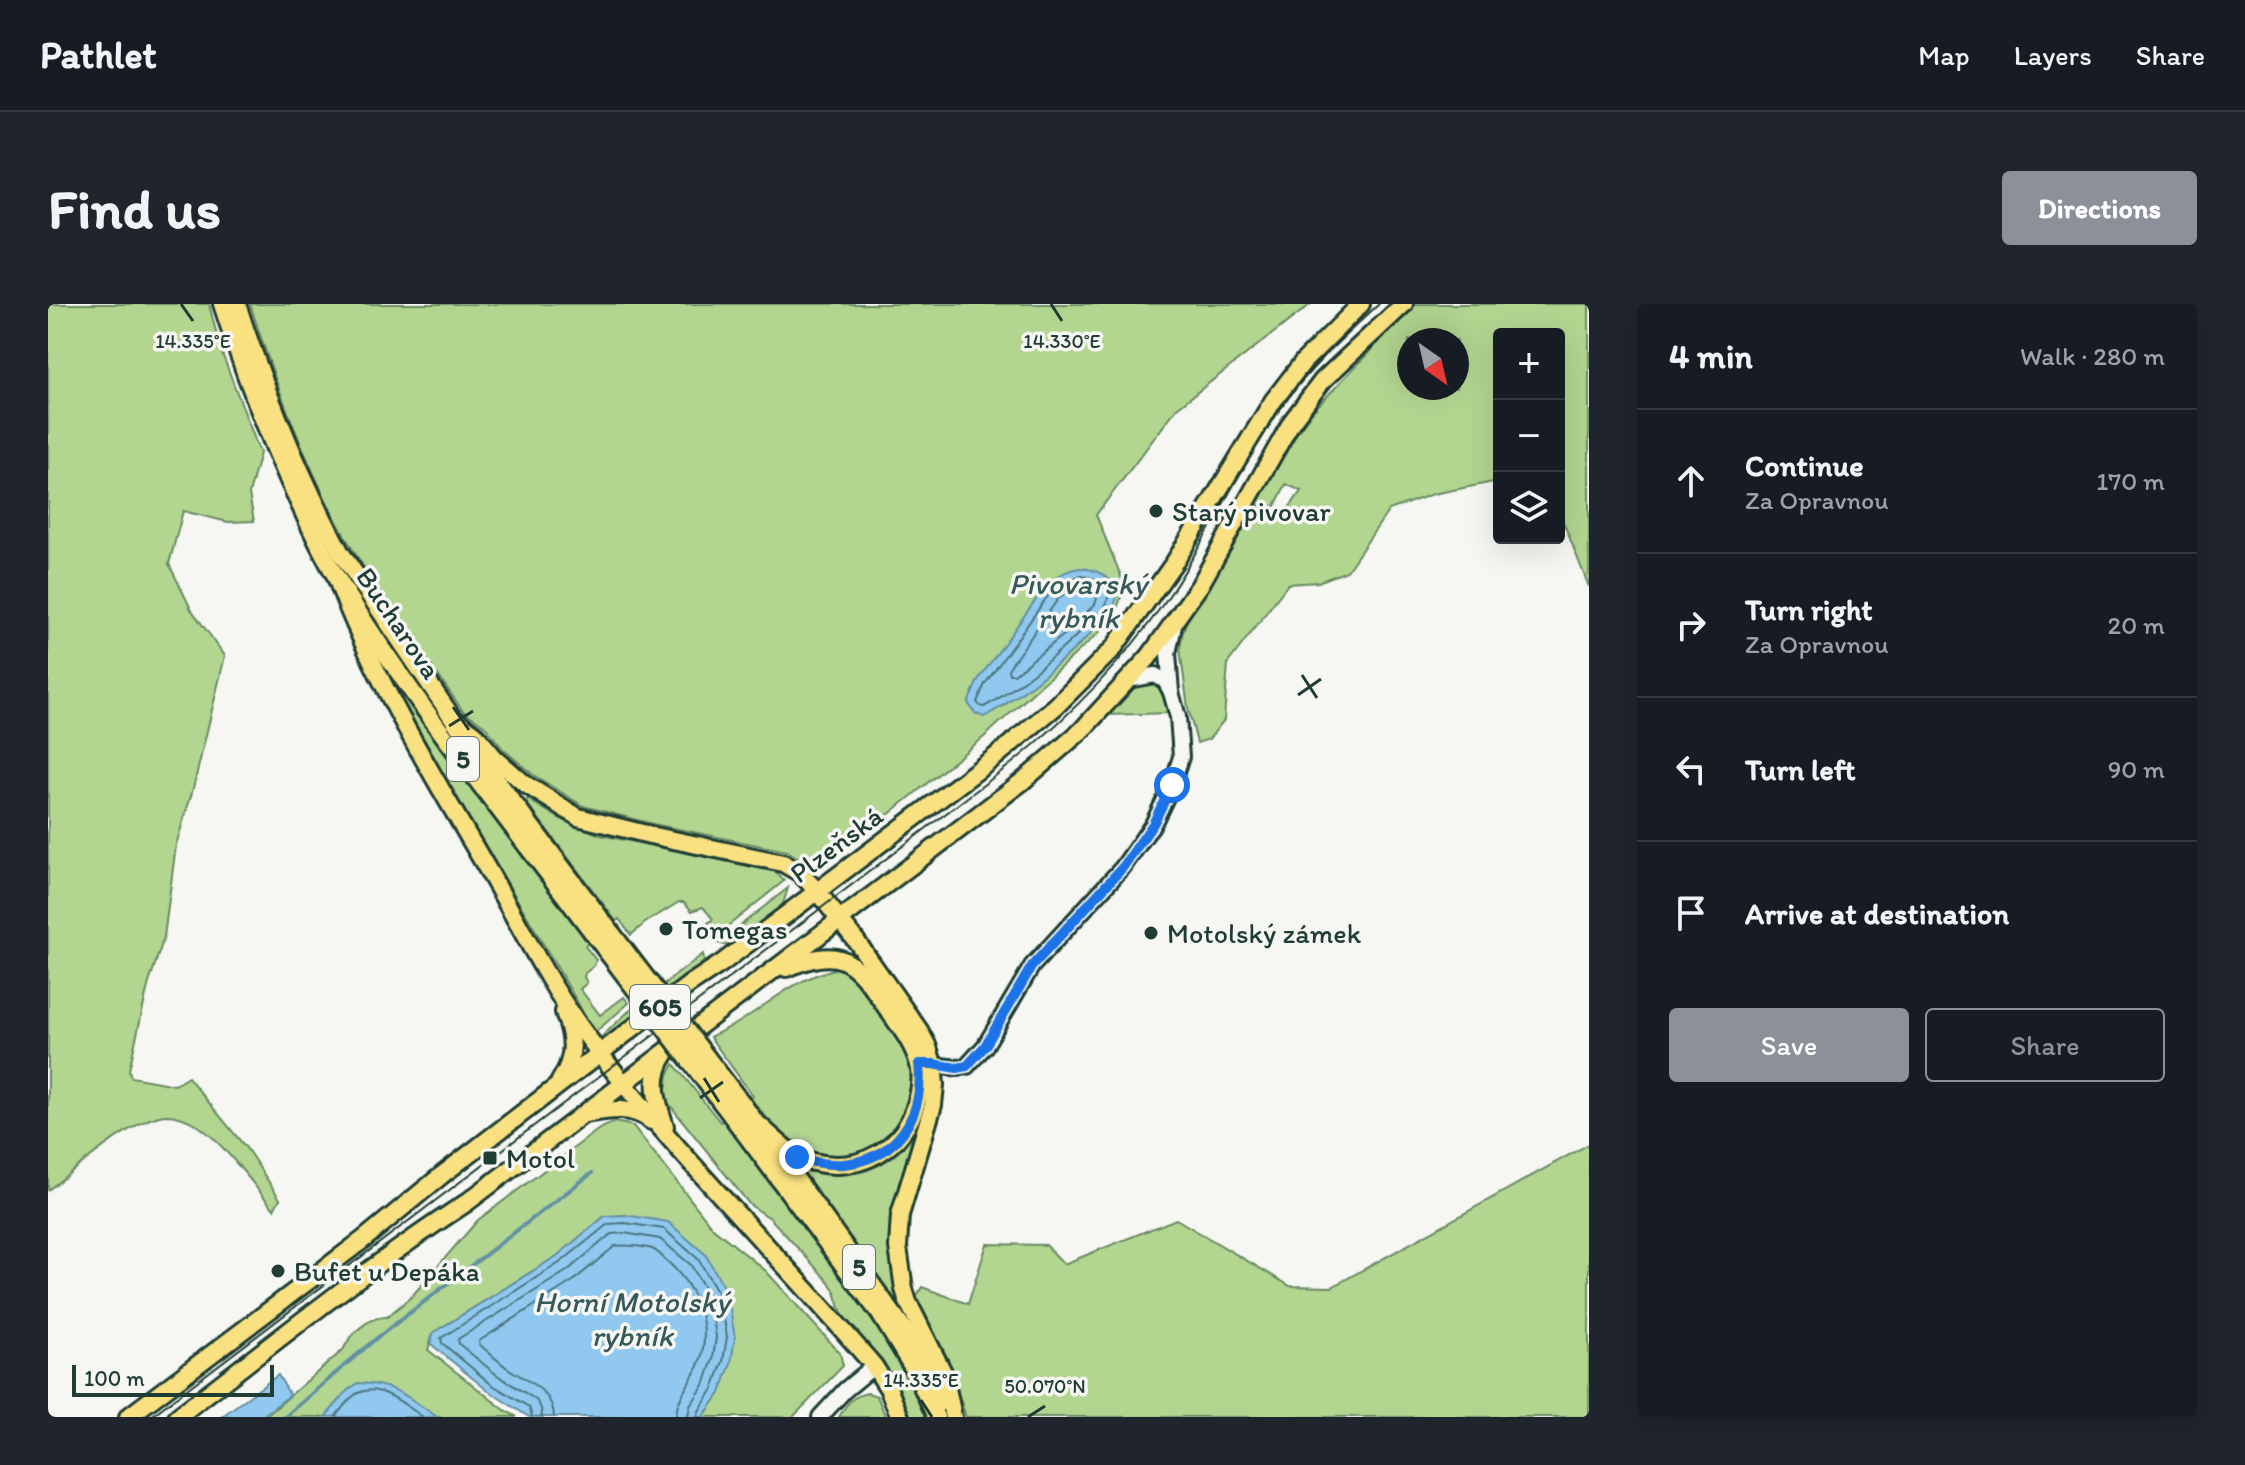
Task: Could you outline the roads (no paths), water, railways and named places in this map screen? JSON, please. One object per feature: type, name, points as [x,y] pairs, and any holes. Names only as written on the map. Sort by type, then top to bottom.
[{"type":"main road","name":"Bucharova","points":[[222,304],[240,361],[281,444],[336,577],[449,742],[602,932]]},
{"type":"main road","name":"Bucharova","points":[[237,304],[281,444]]},
{"type":"main road","name":"Plzeňská","points":[[128,1417],[364,1239],[690,984],[995,757],[1056,706],[1113,649],[1176,560],[1273,401],[1303,362],[1361,304]]},
{"type":"main road","name":"605","points":[[177,1417],[840,922],[1023,781],[1082,730],[1149,657],[1200,585],[1292,421],[1323,380],[1404,304]]},
{"type":"main road","name":"Bucharova","points":[[301,491],[479,757],[602,932]]},
{"type":"main road","points":[[336,577],[354,625],[376,670],[548,976],[624,1084],[874,1366],[888,1388],[900,1417]]},
{"type":"main road","points":[[454,719],[475,734],[495,758],[525,784],[578,817],[783,863],[800,873],[817,891],[857,942],[919,1030],[926,1064],[935,1085],[933,1105],[900,1215],[898,1247],[908,1302],[944,1374],[951,1417]]},
{"type":"main road","name":"5","points":[[602,932],[737,1110],[880,1314],[915,1371],[936,1417]]},
{"type":"main road","points":[[766,976],[818,958],[838,958],[849,963],[865,977],[926,1064]]},
{"type":"main road","points":[[548,976],[573,1044],[568,1067],[555,1089]]},
{"type":"main road","points":[[668,1135],[655,1096],[655,1085],[660,1063],[673,1046]]},
{"type":"main road","points":[[758,1124],[797,1157],[812,1162],[844,1165],[862,1162],[887,1148],[910,1123],[926,1064]]},
{"type":"main road","points":[[582,1115],[620,1109],[635,1112],[668,1135]]},
{"type":"main road","name":"5","points":[[737,1110],[758,1124],[906,1332],[951,1417]]},
{"type":"street","points":[[926,1064],[957,1068],[967,1066],[985,1046],[1032,966],[1123,867],[1153,824],[1172,785],[1181,757],[1168,653],[1175,620]]},
{"type":"street","points":[[1128,680],[1155,675],[1165,681],[1171,692]]},
{"type":"street","points":[[820,1417],[845,1390],[874,1366]]},
{"type":"water","name":"Pivovarský rybník","points":[[1080,568],[1105,576],[1115,588],[1115,604],[1108,616],[1027,689],[984,717],[976,714],[968,703],[978,680],[1045,587],[1061,574]]},
{"type":"water","name":"Horní Motolský rybník","points":[[625,1215],[668,1222],[705,1254],[727,1292],[735,1337],[731,1363],[720,1393],[703,1417],[529,1417],[487,1390],[431,1344],[433,1333],[557,1256],[605,1216]]},
{"type":"water","points":[[278,1375],[290,1395],[261,1417],[221,1417]]},
{"type":"water","points":[[358,1383],[392,1389],[437,1417],[325,1417]]},
{"type":"waterway","points":[[285,1417],[373,1341],[592,1173]]},
{"type":"tram line","points":[[150,1417],[1011,764],[1054,727],[1114,666],[1166,600],[1250,457],[1290,396],[1326,354],[1379,304]]},
{"type":"place","name":"Starý pivovar","points":[[1156,511]]},
{"type":"place","name":"Tomegas","points":[[666,929]]},
{"type":"place","name":"Motolský zámek","points":[[1151,933]]},
{"type":"place","name":"Motol","points":[[490,1158]]},
{"type":"place","name":"Bufet u Depáka","points":[[278,1271]]}]
